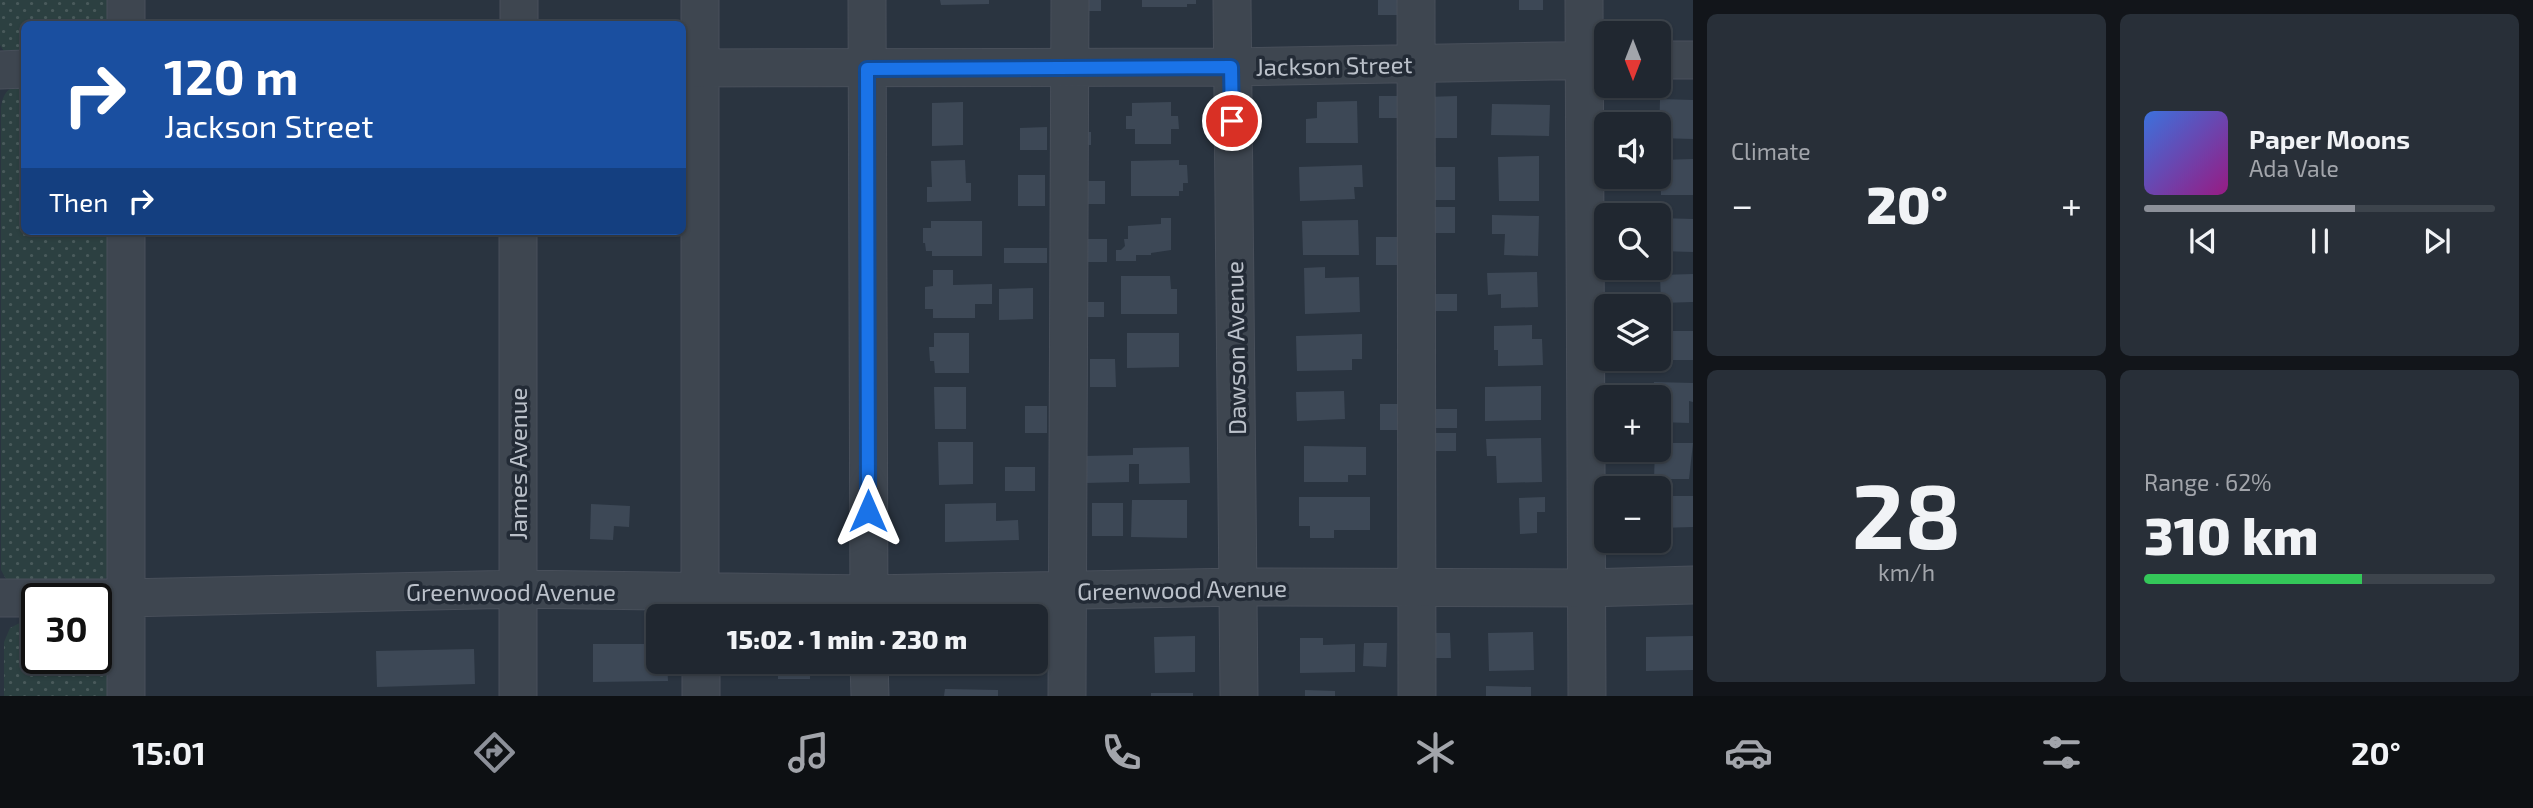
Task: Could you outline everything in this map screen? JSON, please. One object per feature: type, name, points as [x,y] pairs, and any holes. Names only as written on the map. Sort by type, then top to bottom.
[{"type":"street","points":[[126,0],[126,21]]},
{"type":"street","points":[[519,0],[519,21]]},
{"type":"street","points":[[700,0],[691,68],[700,604]]},
{"type":"street","points":[[867,0],[869,604]]},
{"type":"street","points":[[1067,696],[1070,0]]},
{"type":"street","name":"Dawson Avenue","points":[[1232,0],[1239,696]]},
{"type":"street","points":[[1416,0],[1417,696]]},
{"type":"street","points":[[1584,0],[1594,55]]},
{"type":"street","name":"Jackson Street","points":[[691,68],[1231,67],[1594,60]]},
{"type":"street","points":[[1671,60],[1693,60]]},
{"type":"street","points":[[0,70],[21,69]]},
{"type":"street","points":[[1587,696],[1594,98]]},
{"type":"street","points":[[126,235],[126,696]]},
{"type":"street","name":"James Avenue","points":[[518,235],[518,696]]},
{"type":"street","name":"Greenwood Avenue","points":[[882,604],[1066,590],[1238,587],[1587,588],[1693,585]]},
{"type":"street","name":"Greenwood Avenue","points":[[0,598],[126,598],[517,589],[700,604]]},
{"type":"street","points":[[701,674],[701,696]]},
{"type":"street","points":[[869,674],[870,696]]},
{"type":"green space","points":[[0,0],[113,0],[113,21],[21,21],[21,56],[5,53],[0,45]]},
{"type":"green space","points":[[21,86],[21,235],[113,235],[110,575],[100,582],[15,583],[6,579],[1,570],[1,108],[7,91]]},
{"type":"green space","points":[[21,622],[21,674],[112,674],[112,646],[115,696],[4,696],[4,642],[10,628]]},
{"type":"building","points":[[940,0],[989,0],[989,4],[941,5]]},
{"type":"building","points":[[1075,0],[1101,0],[1101,11],[1075,11]]},
{"type":"building","points":[[1142,0],[1196,0],[1196,4],[1187,4],[1187,7],[1142,7]]},
{"type":"building","points":[[1378,0],[1403,0],[1403,15],[1378,15]]},
{"type":"building","points":[[1519,0],[1543,0],[1543,10],[1519,10]]},
{"type":"building","points":[[1379,96],[1404,96],[1404,118],[1379,118]]},
{"type":"building","points":[[1457,96],[1457,138],[1426,138],[1426,97]]},
{"type":"building","points":[[1660,99],[1693,100],[1693,139],[1671,138],[1671,112],[1660,112]]},
{"type":"building","points":[[1357,101],[1358,143],[1306,143],[1306,119],[1317,118],[1317,102]]},
{"type":"building","points":[[963,102],[963,145],[932,146],[932,103]]},
{"type":"building","points":[[1171,102],[1171,116],[1178,116],[1179,129],[1171,129],[1171,144],[1135,144],[1135,129],[1126,129],[1126,116],[1132,116],[1132,103]]},
{"type":"building","points":[[1492,104],[1550,105],[1549,136],[1491,135]]},
{"type":"building","points":[[1047,127],[1047,150],[1020,150],[1020,128]]},
{"type":"building","points":[[1074,132],[1091,132],[1091,145],[1074,145]]},
{"type":"building","points":[[1539,156],[1539,201],[1499,201],[1498,157]]},
{"type":"building","points":[[1693,159],[1693,195],[1661,195],[1661,189],[1671,189],[1671,160]]},
{"type":"building","points":[[965,160],[966,183],[971,183],[971,201],[927,202],[927,187],[932,187],[931,161]]},
{"type":"building","points":[[1179,160],[1179,165],[1187,165],[1188,183],[1183,183],[1183,191],[1179,191],[1179,196],[1131,196],[1131,161]]},
{"type":"building","points":[[1362,165],[1363,187],[1354,187],[1355,199],[1300,201],[1299,167]]},
{"type":"building","points":[[1431,167],[1455,167],[1455,200],[1431,200]]},
{"type":"building","points":[[1018,175],[1045,175],[1045,206],[1018,206]]},
{"type":"building","points":[[1076,181],[1105,181],[1105,204],[1077,204]]},
{"type":"building","points":[[1431,207],[1455,207],[1455,233],[1431,233]]},
{"type":"building","points":[[1492,215],[1539,216],[1538,256],[1504,255],[1505,234],[1492,234]]},
{"type":"building","points":[[1161,218],[1171,218],[1171,250],[1151,255],[1136,255],[1136,261],[1116,261],[1116,250],[1121,250],[1125,246],[1124,239],[1128,239],[1128,226],[1161,224]]},
{"type":"building","points":[[1671,218],[1693,219],[1693,252],[1671,251]]},
{"type":"building","points":[[1358,220],[1359,255],[1303,255],[1302,221]]},
{"type":"building","points":[[931,221],[982,221],[982,256],[932,256],[932,251],[926,251],[923,243],[923,228],[931,228]]},
{"type":"building","points":[[1376,237],[1404,237],[1404,265],[1376,265]]},
{"type":"building","points":[[1084,239],[1107,239],[1107,262],[1084,262]]},
{"type":"building","points":[[1004,248],[1047,248],[1047,263],[1004,263]]},
{"type":"building","points":[[1325,267],[1325,278],[1359,277],[1360,312],[1305,314],[1304,268]]},
{"type":"building","points":[[933,270],[953,270],[953,285],[992,284],[992,304],[975,304],[975,318],[933,318],[933,309],[925,309],[925,287],[933,286]]},
{"type":"building","points":[[1537,272],[1538,307],[1501,308],[1501,294],[1488,295],[1487,273]]},
{"type":"building","points":[[1693,274],[1693,302],[1671,303],[1671,294],[1661,294],[1660,280],[1671,280],[1671,275]]},
{"type":"building","points":[[1121,276],[1170,276],[1171,289],[1177,289],[1177,314],[1121,314]]},
{"type":"building","points":[[1033,288],[1033,319],[999,320],[999,289]]},
{"type":"building","points":[[1426,294],[1457,294],[1457,311],[1426,311]]},
{"type":"building","points":[[1080,302],[1104,302],[1104,317],[1080,317]]},
{"type":"building","points":[[1532,325],[1532,339],[1542,339],[1543,365],[1498,366],[1498,350],[1494,350],[1494,326]]},
{"type":"building","points":[[1671,331],[1693,331],[1693,360],[1671,360]]},
{"type":"building","points":[[934,333],[969,333],[969,373],[935,373],[934,361],[930,361],[929,347],[934,347]]},
{"type":"building","points":[[1127,333],[1179,333],[1179,367],[1127,368]]},
{"type":"building","points":[[1362,334],[1362,359],[1352,359],[1352,370],[1297,371],[1296,336]]},
{"type":"building","points":[[1090,359],[1115,359],[1116,387],[1090,387]]},
{"type":"building","points":[[1654,382],[1693,383],[1693,402],[1689,401],[1689,423],[1671,422],[1671,385],[1654,385]]},
{"type":"building","points":[[1541,386],[1541,420],[1485,421],[1485,387]]},
{"type":"building","points":[[934,387],[966,387],[966,429],[935,429]]},
{"type":"building","points":[[1344,391],[1345,419],[1297,421],[1296,392]]},
{"type":"building","points":[[1380,404],[1403,404],[1403,430],[1380,430]]},
{"type":"building","points":[[1025,406],[1047,406],[1047,433],[1025,433]]},
{"type":"building","points":[[1432,409],[1457,409],[1457,428],[1432,428]]},
{"type":"building","points":[[1432,433],[1456,433],[1456,451],[1432,451]]},
{"type":"building","points":[[1541,438],[1542,482],[1497,483],[1496,456],[1487,456],[1486,439]]},
{"type":"building","points":[[938,442],[973,442],[973,484],[939,485]]},
{"type":"building","points":[[1671,443],[1693,443],[1689,479],[1654,476],[1655,462],[1671,462]]},
{"type":"building","points":[[1304,446],[1366,447],[1366,475],[1348,475],[1348,482],[1304,482]]},
{"type":"building","points":[[1189,447],[1190,483],[1139,484],[1139,464],[1129,464],[1129,482],[1085,483],[1084,456],[1133,455],[1133,448]]},
{"type":"building","points":[[1005,467],[1035,467],[1035,491],[1005,491]]},
{"type":"building","points":[[1671,496],[1693,496],[1693,527],[1671,528]]},
{"type":"building","points":[[1299,497],[1370,497],[1370,530],[1334,530],[1334,538],[1310,538],[1310,526],[1299,526]]},
{"type":"building","points":[[1545,497],[1545,512],[1537,512],[1537,533],[1520,534],[1519,498]]},
{"type":"building","points":[[1132,500],[1187,500],[1187,538],[1131,537]]},
{"type":"building","points":[[996,503],[996,521],[1018,520],[1019,540],[945,542],[945,504]]},
{"type":"building","points":[[1092,503],[1123,503],[1123,536],[1092,536]]},
{"type":"building","points":[[591,504],[630,506],[629,527],[614,526],[613,540],[590,539]]},
{"type":"building","points":[[1533,632],[1534,670],[1489,671],[1488,633]]},
{"type":"building","points":[[1435,633],[1450,633],[1451,658],[1435,658]]},
{"type":"building","points":[[1195,636],[1195,672],[1155,673],[1154,637]]},
{"type":"building","points":[[1693,636],[1693,670],[1646,671],[1646,637]]},
{"type":"building","points":[[1300,638],[1323,638],[1323,645],[1355,644],[1355,672],[1300,673]]},
{"type":"building","points":[[1364,643],[1387,643],[1386,667],[1363,666]]},
{"type":"building","points":[[593,644],[646,644],[646,674],[668,674],[668,681],[593,682]]},
{"type":"building","points":[[474,649],[475,684],[377,687],[376,651]]},
{"type":"building","points":[[778,674],[810,674],[810,679],[778,679]]},
{"type":"building","points":[[1486,686],[1531,687],[1531,696],[1486,696]]},
{"type":"building","points":[[945,689],[998,690],[998,696],[944,696]]},
{"type":"building","points":[[1305,690],[1335,691],[1335,696],[1305,696]]},
{"type":"building","points":[[1151,693],[1193,693],[1193,696],[1151,696]]},
{"type":"route","points":[[868,511],[867,69],[1231,67],[1232,121]]}]
